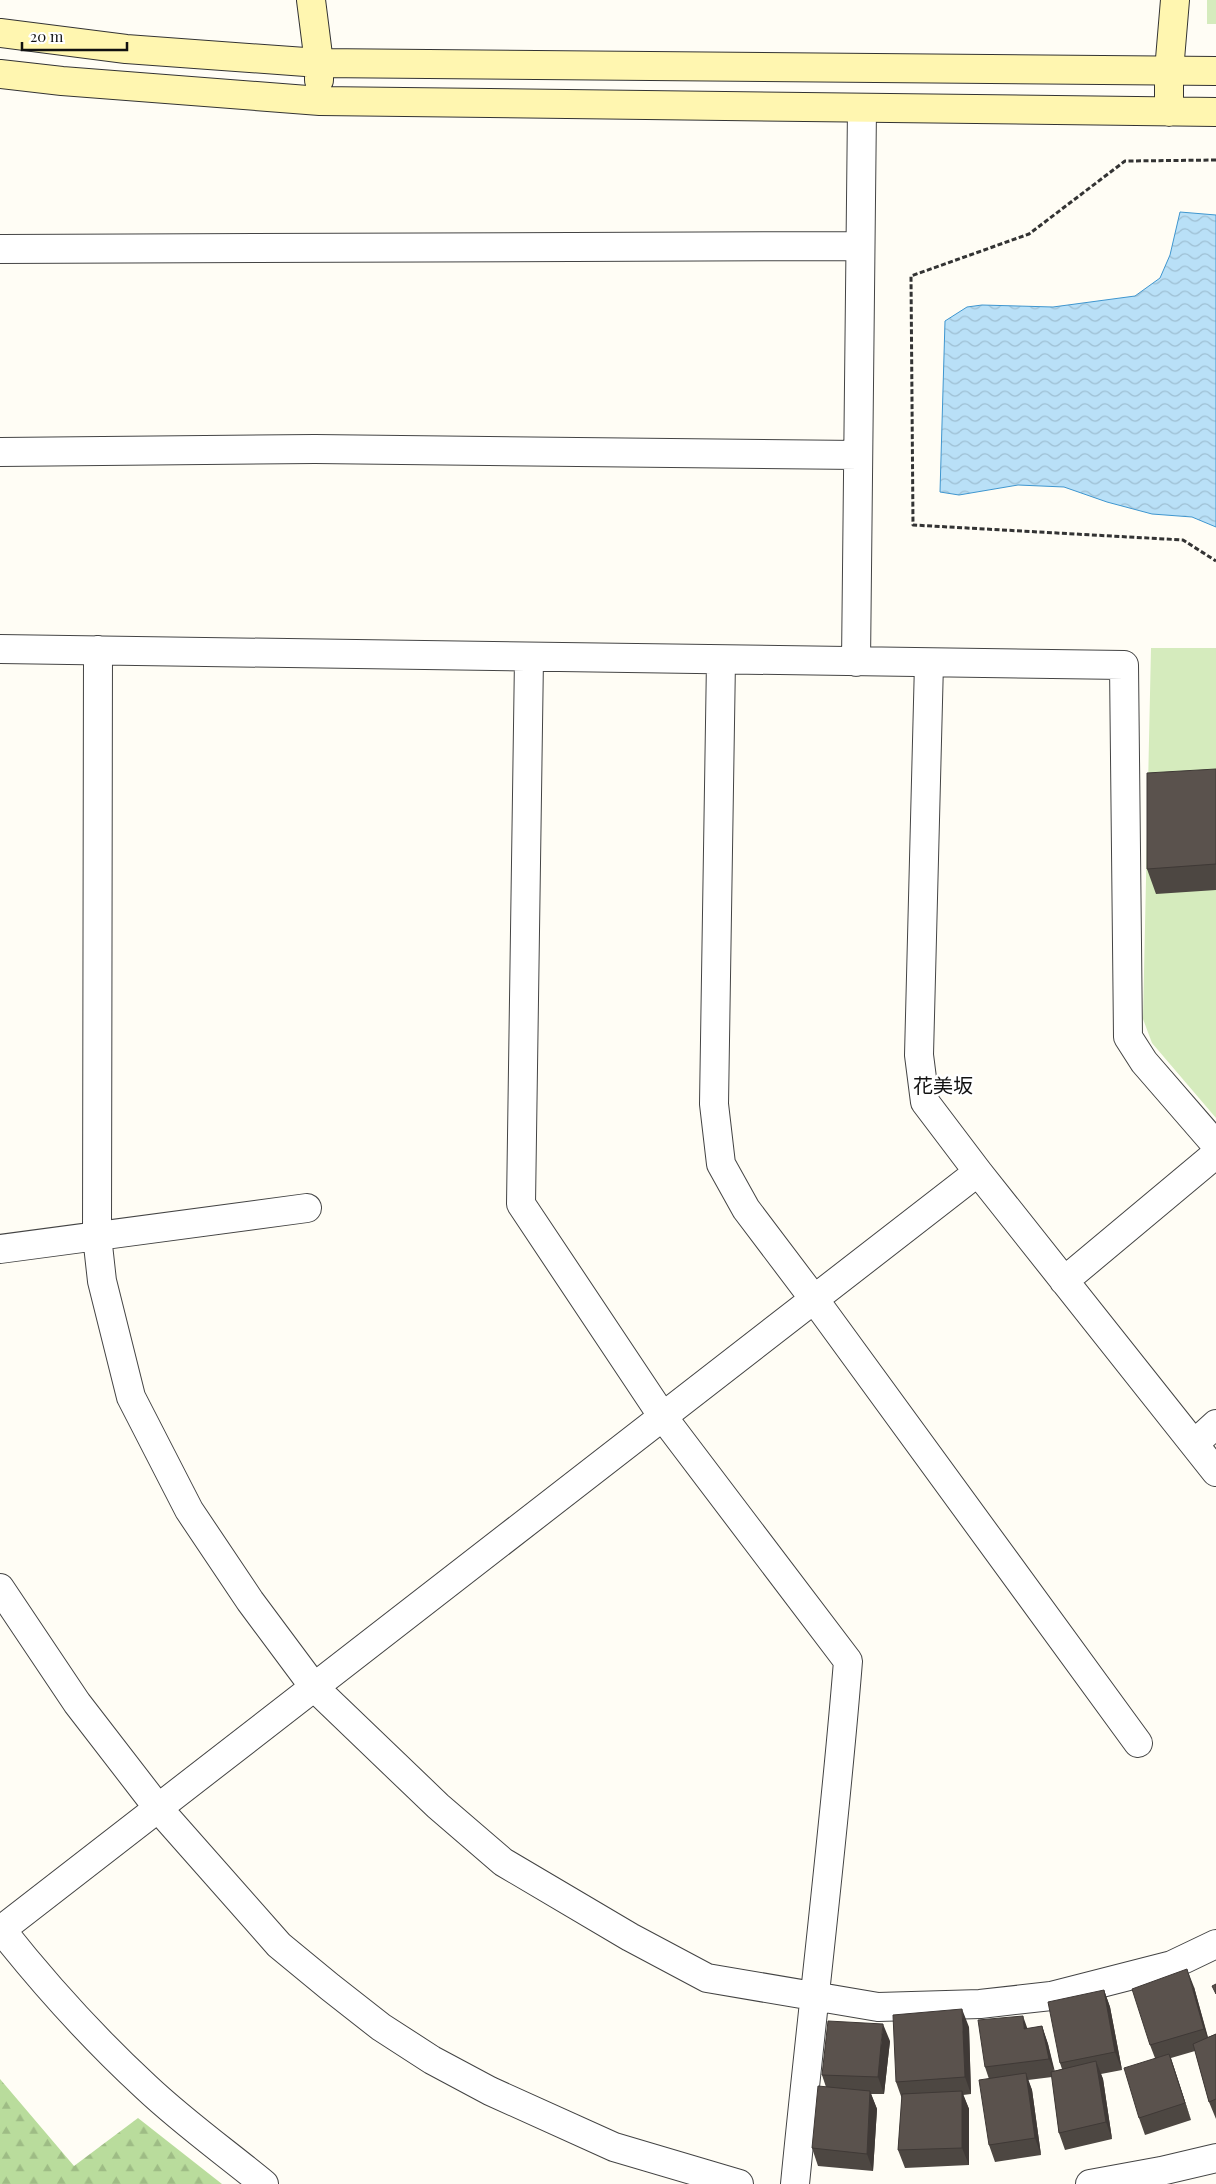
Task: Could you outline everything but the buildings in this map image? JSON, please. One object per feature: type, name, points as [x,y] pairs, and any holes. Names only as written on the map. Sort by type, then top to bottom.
[{"type":"street","points":[[311,0],[319,63],[320,101]]},
{"type":"street","points":[[1169,112],[1169,71],[1175,0]]},
{"type":"street","points":[[0,33],[126,48],[319,63],[1216,71]]},
{"type":"street","points":[[0,74],[62,81],[320,101],[1216,112]]},
{"type":"street","points":[[856,662],[862,108]]},
{"type":"street","points":[[0,250],[860,246]]},
{"type":"street","points":[[0,452],[315,449],[858,455]]},
{"type":"street","points":[[0,649],[1124,665],[1128,1037],[1144,1062],[1216,1145]]},
{"type":"street","points":[[98,650],[97,1236],[102,1281],[131,1397],[189,1510],[250,1601],[314,1687],[438,1806],[503,1862],[630,1937],[707,1978],[878,2007],[980,2004],[1051,1996],[1172,1965],[1216,1944]]},
{"type":"street","points":[[529,658],[521,1204],[663,1416],[848,1661],[839,1780],[795,2184]]},
{"type":"street","points":[[721,660],[714,1104],[721,1164],[746,1209],[814,1299],[1138,1743]]},
{"type":"street","points":[[929,663],[919,1055],[925,1102],[978,1172],[1216,1472]]},
{"type":"street","points":[[1064,1281],[1216,1154]]},
{"type":"street","points":[[264,2184],[194,2130],[147,2088],[42,1981],[1,1929],[978,1172]]},
{"type":"street","points":[[0,1249],[307,1208]]},
{"type":"street","points":[[1194,1444],[1216,1424]]},
{"type":"street","points":[[0,1588],[76,1703],[158,1808],[279,1945],[330,1987],[381,2027],[432,2060],[490,2091],[614,2147],[739,2184]]},
{"type":"street","points":[[1090,2184],[1161,2171],[1216,2158]]},
{"type":"path","points":[[1216,160],[1125,161],[1029,234],[911,276],[911,286],[912,525],[1183,540],[1216,561]]},
{"type":"green space","points":[[1207,0],[1216,0],[1216,24],[1207,24]]},
{"type":"green space","points":[[1151,648],[1216,648],[1216,1118],[1152,1043],[1143,1019]]},
{"type":"green space","points":[[0,2079],[74,2166],[138,2118],[222,2184],[0,2184]]},
{"type":"water","points":[[1180,212],[1216,215],[1216,527],[1192,517],[1152,514],[1107,502],[1064,487],[1018,485],[959,495],[940,492],[945,321],[967,307],[982,305],[1053,307],[1135,296],[1160,278],[1170,255]]},
{"type":"district","name":"花美坂","points":[[943,1084]]}]
